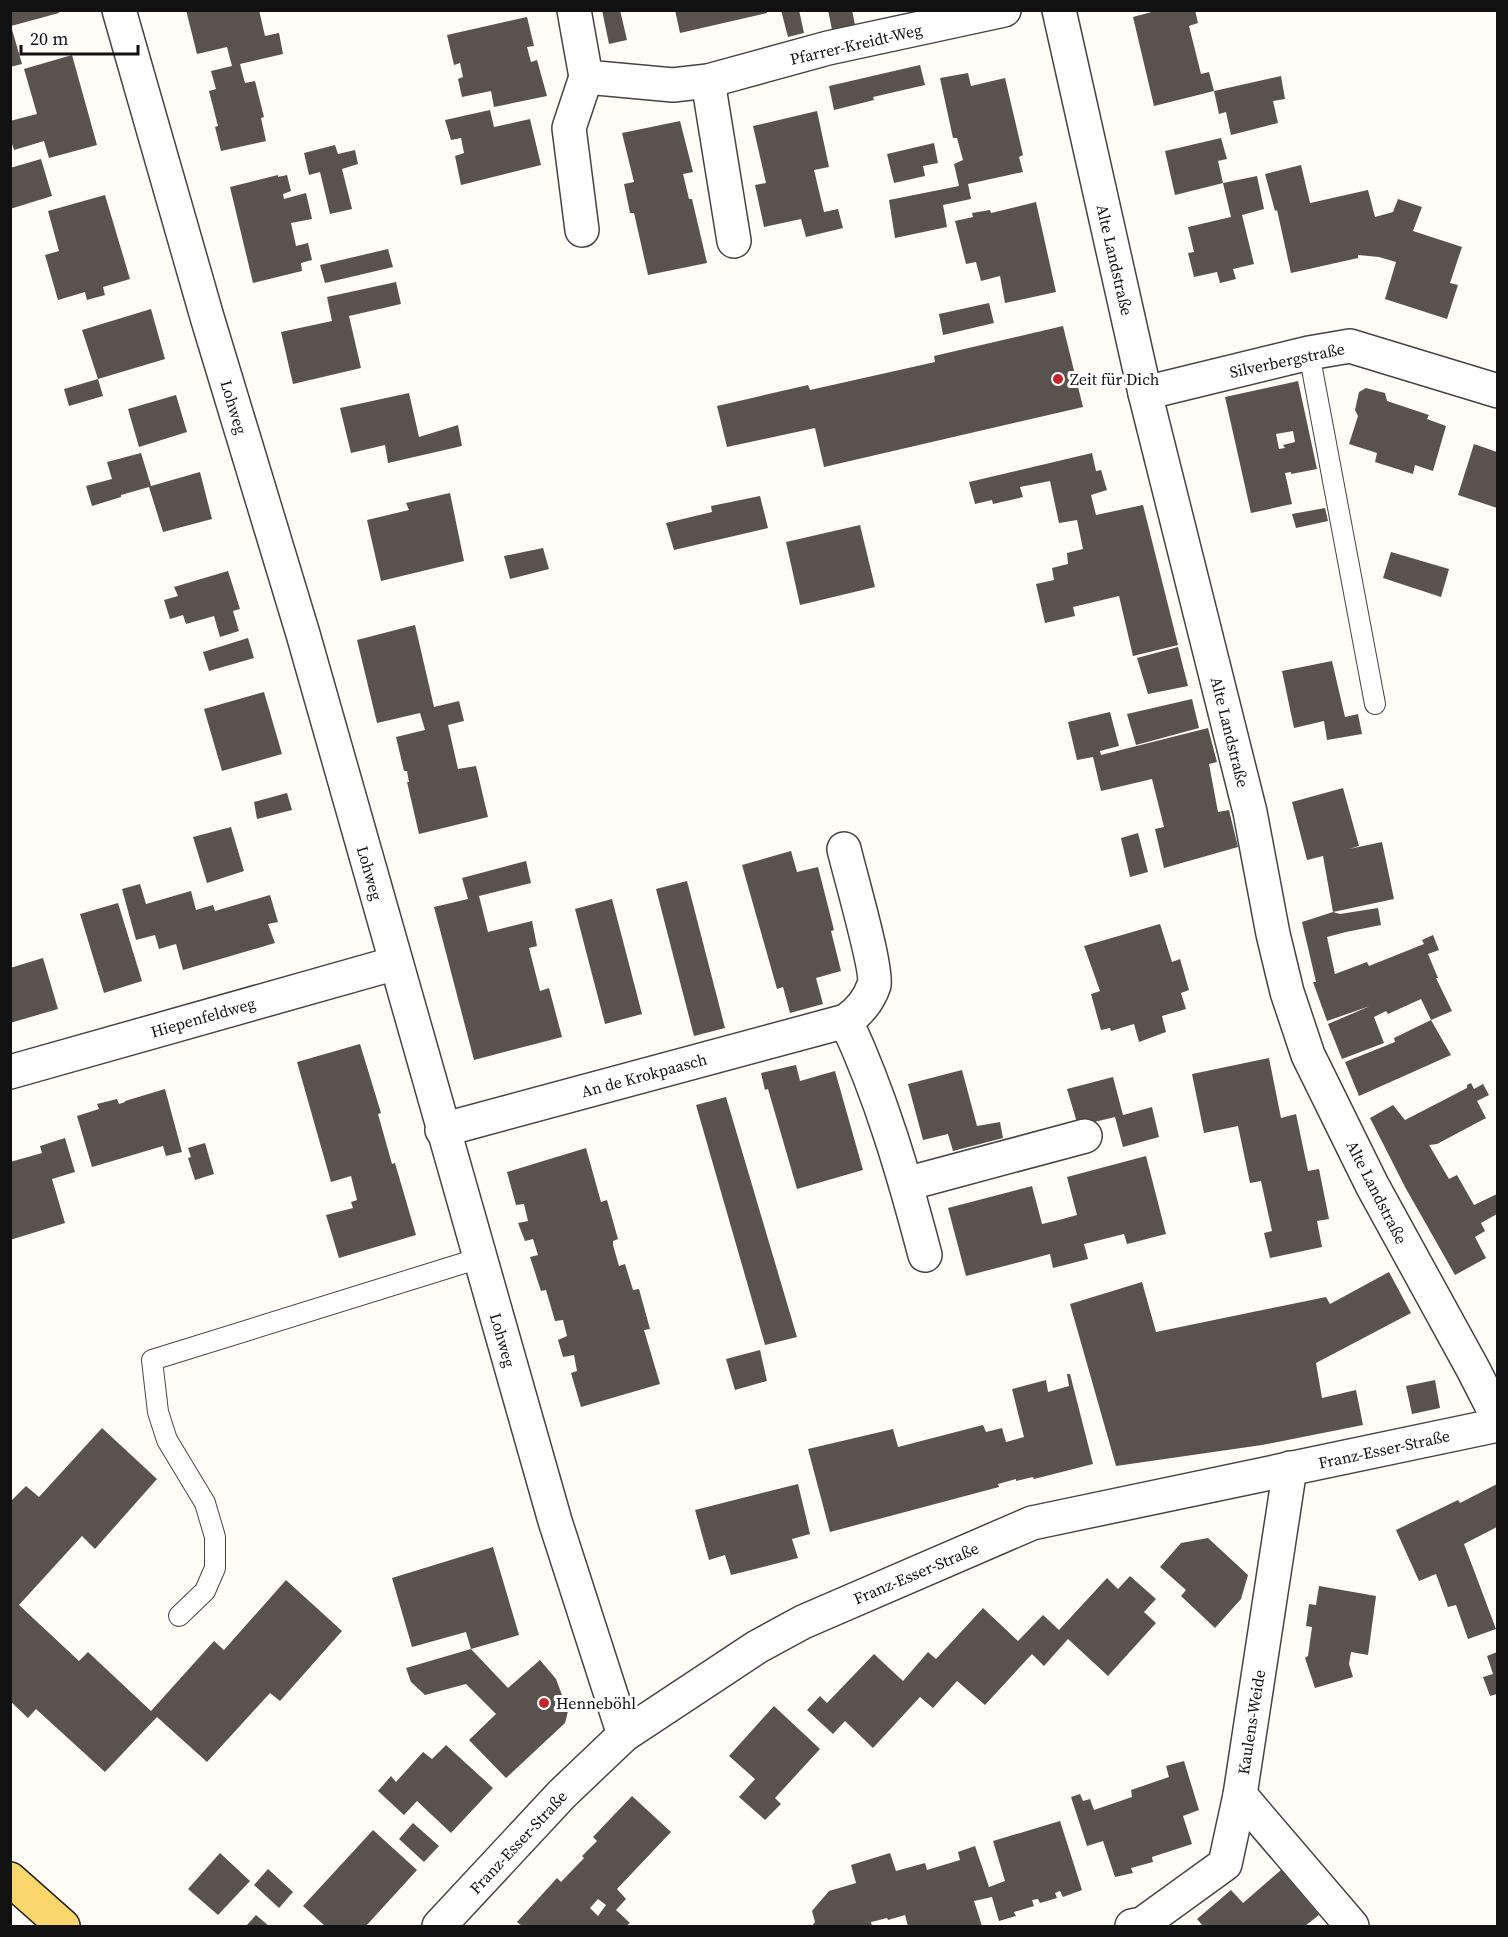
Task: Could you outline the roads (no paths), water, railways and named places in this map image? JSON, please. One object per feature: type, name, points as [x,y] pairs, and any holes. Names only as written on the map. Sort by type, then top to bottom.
[{"type":"main road","points":[[10,1879],[63,1926]]},
{"type":"street","name":"Lohweg","points":[[119,10],[207,317],[303,634],[442,1130],[555,1521],[624,1735]]},
{"type":"street","points":[[574,10],[586,77],[569,128],[582,230]]},
{"type":"street","name":"Pfarrer-Kreidt-Weg","points":[[586,77],[673,86],[708,81],[828,48],[1004,10]]},
{"type":"street","name":"Alte Landstraße","points":[[1059,10],[1144,393],[1251,812],[1273,934],[1290,1003],[1308,1055],[1372,1185],[1473,1369],[1497,1418]]},
{"type":"street","points":[[708,81],[734,241]]},
{"type":"street","name":"Silverbergstraße","points":[[1144,393],[1309,353],[1350,346],[1497,391]]},
{"type":"street","points":[[843,849],[872,963],[874,983],[860,1011],[846,1021],[864,1059],[906,1184],[925,1255]]},
{"type":"street","name":"Hiepenfeldweg","points":[[10,1072],[396,963]]},
{"type":"street","name":"An de Krokpaasch","points":[[442,1130],[846,1021]]},
{"type":"street","points":[[906,1184],[1085,1137]]},
{"type":"street","name":"Franz-Esser-Straße","points":[[439,1926],[562,1794],[624,1735],[757,1647],[803,1622],[1032,1523],[1497,1425]]},
{"type":"street","name":"Kaulens-Weide","points":[[1132,1926],[1142,1924],[1225,1864],[1240,1795],[1290,1468]]},
{"type":"street","points":[[1240,1795],[1352,1926]]},
{"type":"lane","points":[[1309,353],[1375,704]]},
{"type":"lane","points":[[179,1616],[205,1591],[214,1568],[214,1537],[205,1503],[167,1440],[158,1412],[152,1360],[480,1257]]},
{"type":"place","name":"Zeit für Dich","points":[[1058,379]]},
{"type":"place","name":"Henneböhl","points":[[544,1703]]}]
